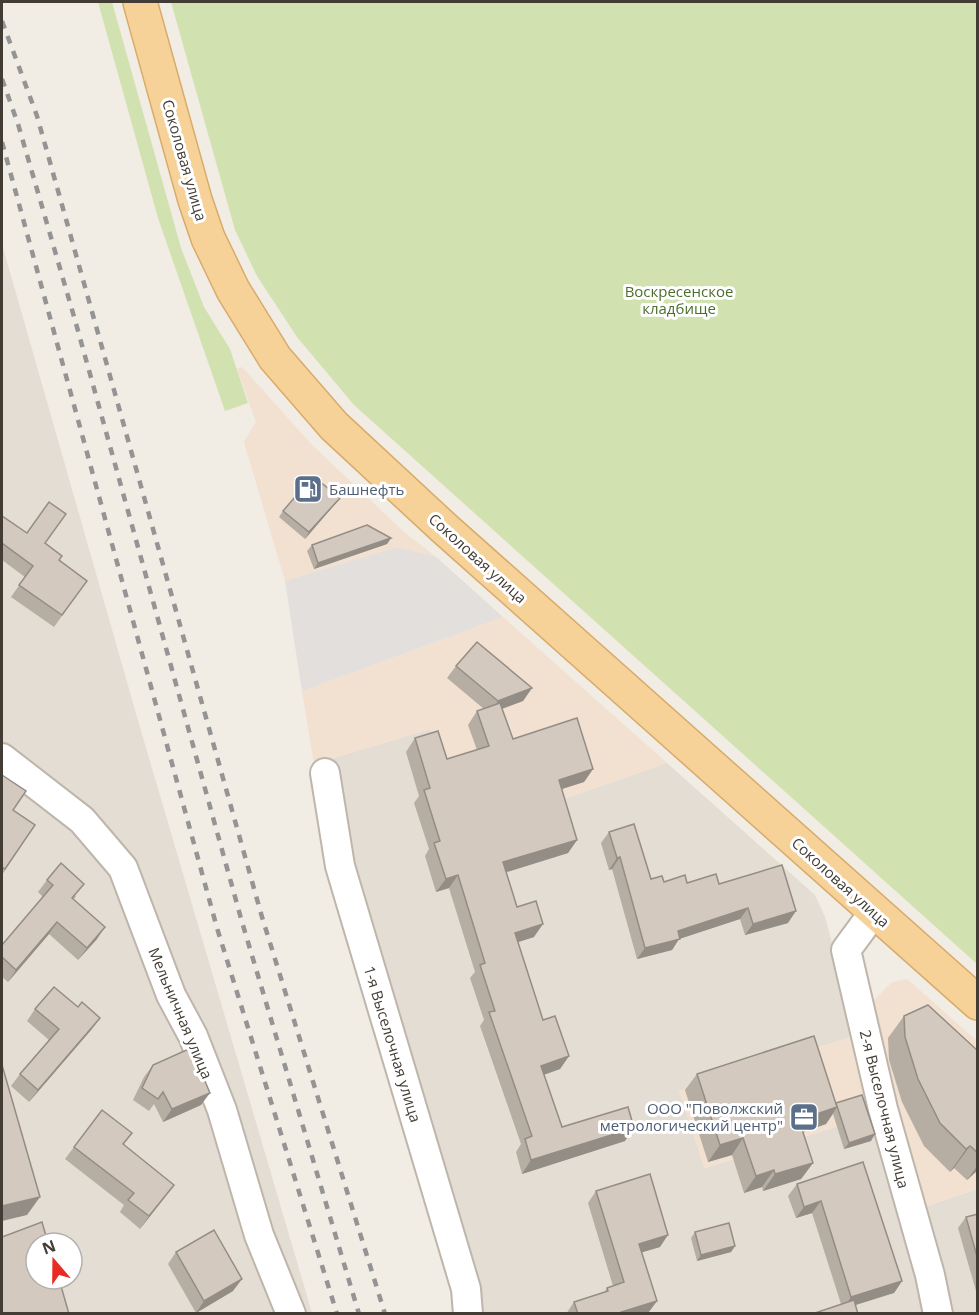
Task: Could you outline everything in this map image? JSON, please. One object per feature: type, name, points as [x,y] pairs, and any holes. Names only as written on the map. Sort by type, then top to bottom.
[{"type":"main road","name":"Соколовая улица","points":[[140,2],[195,200],[208,238],[233,290],[275,358],[334,426],[368,458],[978,1003]]},
{"type":"street","name":"Мельничная улица","points":[[2,758],[82,820],[123,868],[171,995],[194,1036],[222,1110],[259,1235],[291,1314]]},
{"type":"street","name":"1-я Выселочная улица","points":[[325,773],[340,866],[465,1289],[468,1314]]},
{"type":"street","name":"2-я Выселочная улица","points":[[874,912],[846,950],[883,1109],[930,1275],[938,1314]]},
{"type":"shaded area","points":[[2,244],[139,724],[312,1313],[2,1313]]},
{"type":"shaded area","name":"Башнефть","points":[[242,367],[312,445],[404,532],[436,557],[397,547],[285,581],[244,442],[256,422],[237,369]]},
{"type":"shaded area","points":[[397,547],[436,557],[503,617],[302,691],[285,581]]},
{"type":"shaded area","points":[[503,617],[667,763],[468,832],[430,729],[314,764],[302,691]]},
{"type":"shaded area","points":[[430,729],[469,832],[667,763],[815,895],[825,917],[857,1035],[679,1091],[705,1168],[877,1114],[930,1313],[456,1313],[452,1289],[332,870],[314,764]]},
{"type":"shaded area","points":[[907,979],[977,1041],[977,1189],[919,1209],[874,1031],[874,1000],[892,982]]},
{"type":"shaded area","points":[[857,1035],[877,1114],[704,1168],[679,1091]]},
{"type":"shaded area","points":[[977,1189],[977,1313],[945,1313],[919,1209]]},
{"type":"green space","points":[[98,2],[112,2],[181,248],[204,307],[230,349],[248,403],[225,411],[158,218]]},
{"type":"green space","name":"Воскресенское кладбище","points":[[171,2],[977,2],[977,964],[354,405],[297,337],[257,276],[235,230]]},
{"type":"building","points":[[313,476],[340,498],[309,532],[283,511]]},
{"type":"building","points":[[49,502],[66,514],[45,543],[62,556],[59,560],[87,581],[62,615],[19,585],[33,566],[2,543],[2,516],[27,533]]},
{"type":"building","points":[[367,525],[391,538],[318,563],[312,545]]},
{"type":"building","points":[[477,642],[532,688],[498,701],[456,666]]},
{"type":"building","points":[[500,703],[513,739],[577,718],[593,769],[559,780],[577,840],[503,862],[517,907],[536,901],[543,924],[515,933],[543,1020],[555,1016],[569,1056],[541,1066],[562,1127],[628,1107],[634,1128],[531,1160],[525,1139],[532,1136],[489,1012],[495,1011],[480,965],[485,963],[458,875],[446,879],[434,843],[440,841],[424,790],[430,788],[415,738],[438,731],[447,759],[489,746],[477,711]]},
{"type":"building","points":[[2,775],[26,791],[13,810],[35,825],[5,869],[2,867]]},
{"type":"building","points":[[634,824],[651,879],[662,876],[664,882],[685,875],[687,883],[716,874],[719,884],[782,865],[796,911],[753,924],[748,908],[678,931],[680,939],[645,948],[620,857],[617,858],[609,832]]},
{"type":"building","points":[[61,863],[84,884],[72,898],[105,927],[87,948],[57,922],[16,970],[2,957],[2,945],[53,885],[47,880]]},
{"type":"building","points":[[54,987],[78,1007],[82,1002],[100,1018],[38,1090],[20,1074],[59,1029],[35,1009]]},
{"type":"building","points":[[928,1005],[978,1051],[978,1153],[970,1146],[966,1149],[940,1123],[918,1079],[905,1037],[904,1016]]},
{"type":"building","points":[[814,1036],[837,1107],[799,1120],[813,1163],[775,1174],[774,1170],[756,1176],[743,1138],[720,1145],[697,1074]]},
{"type":"building","points":[[191,1048],[210,1093],[172,1109],[163,1092],[158,1099],[142,1088],[153,1065]]},
{"type":"building","points":[[2,1065],[40,1197],[2,1206]]},
{"type":"building","points":[[862,1095],[875,1134],[849,1143],[836,1103]]},
{"type":"building","points":[[102,1110],[132,1133],[123,1144],[174,1185],[149,1216],[128,1200],[134,1193],[74,1147]]},
{"type":"building","points":[[863,1162],[902,1281],[851,1297],[821,1201],[804,1207],[797,1184]]},
{"type":"building","points":[[650,1174],[668,1235],[639,1244],[657,1301],[621,1312],[621,1314],[578,1314],[574,1302],[608,1291],[607,1288],[624,1282],[596,1191]]},
{"type":"building","points":[[978,1214],[978,1260],[966,1217]]},
{"type":"building","points":[[42,1222],[45,1231],[24,1231],[24,1291],[62,1291],[69,1314],[2,1314],[2,1237]]},
{"type":"building","points":[[729,1223],[735,1246],[701,1255],[695,1232]]},
{"type":"building","points":[[214,1230],[242,1279],[204,1301],[176,1252]]},
{"type":"building","points":[[854,1300],[858,1314],[812,1314]]},
{"type":"railway","points":[[2,21],[37,116],[262,917],[385,1314]]},
{"type":"railway","points":[[2,79],[18,124],[75,320],[242,922],[359,1314]]},
{"type":"railway","points":[[2,142],[217,928],[337,1314]]},
{"type":"place","name":"Башнефть","points":[[308,489]]},
{"type":"place","name":"ООО \"Поволжский метрологический центр\"","points":[[804,1117]]}]
